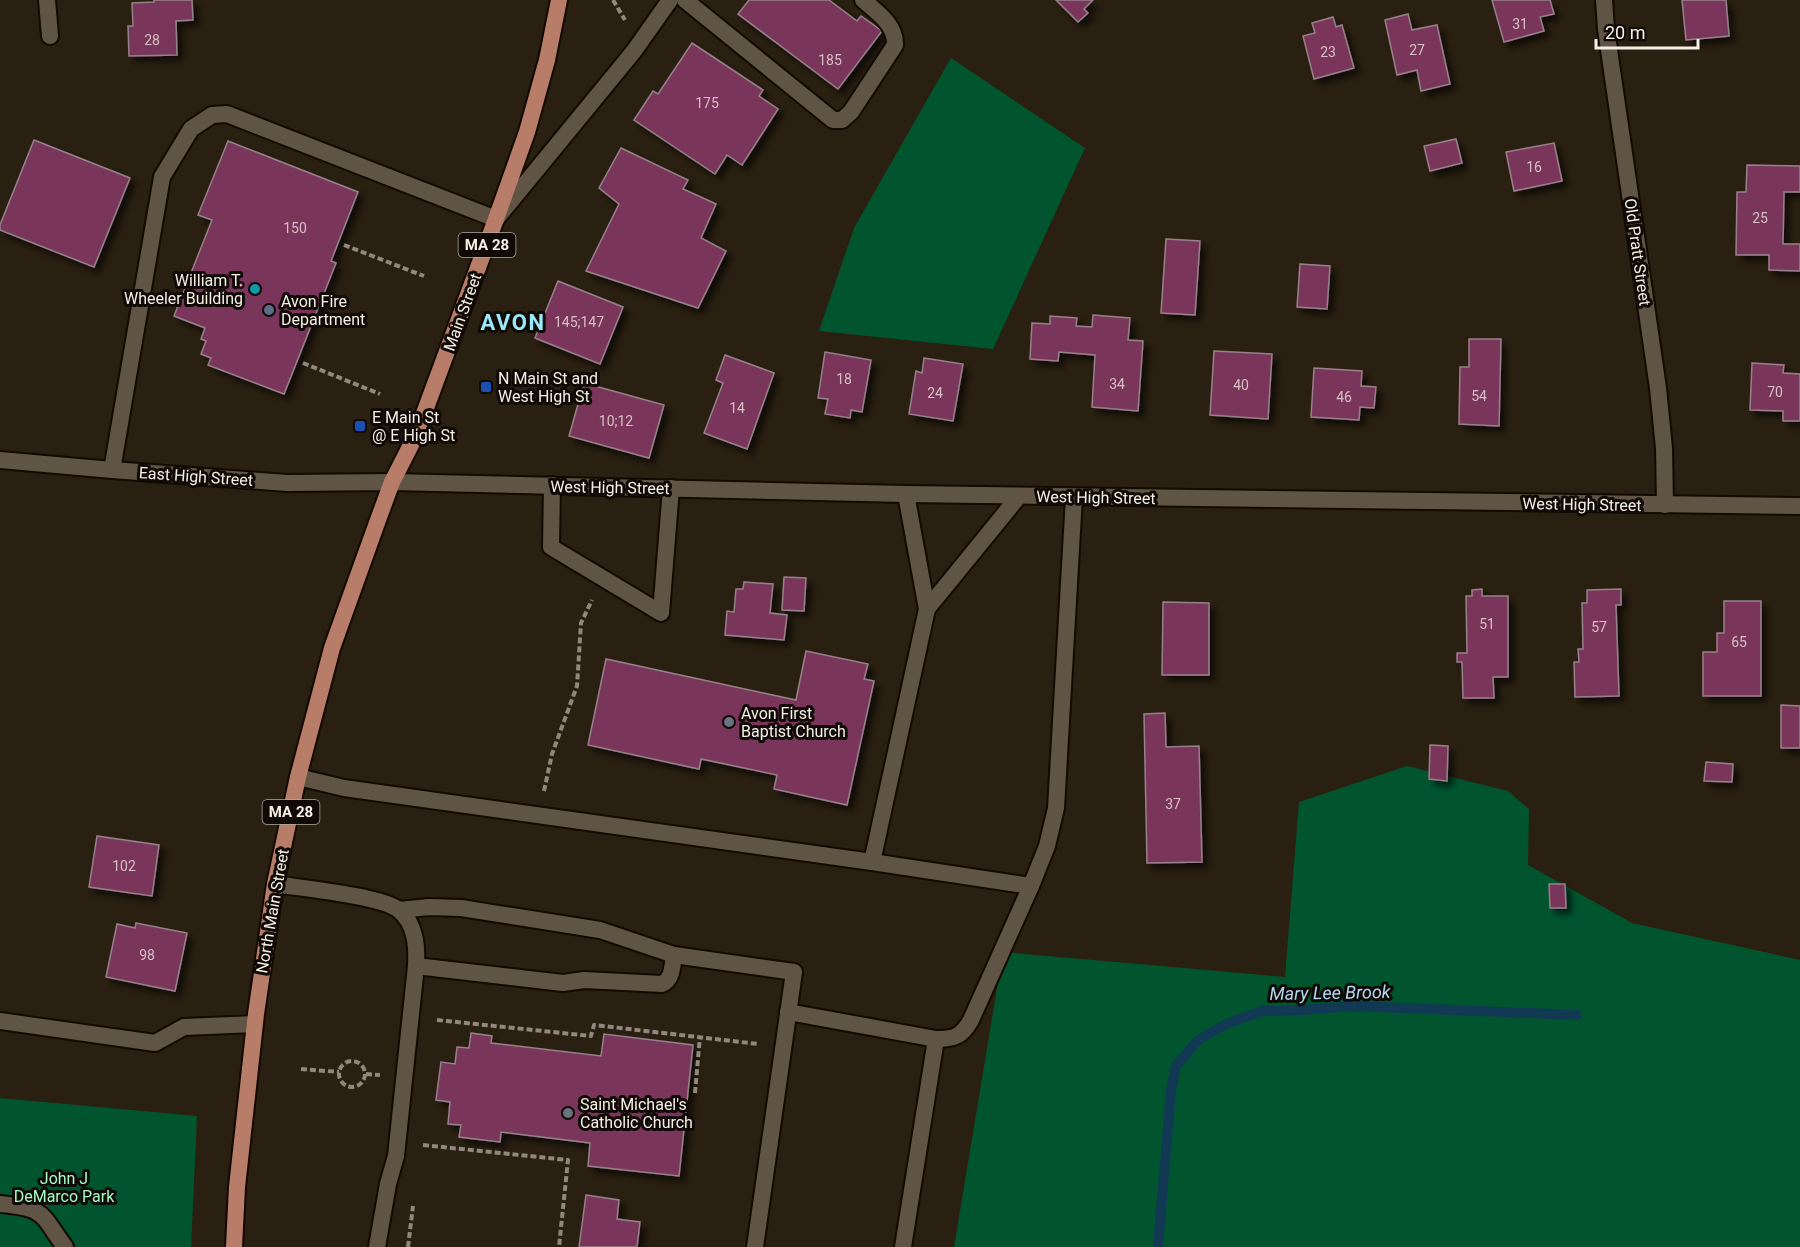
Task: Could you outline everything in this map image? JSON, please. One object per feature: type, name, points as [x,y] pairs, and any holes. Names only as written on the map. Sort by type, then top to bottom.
[{"type":"main road","points":[[47,0],[50,36]]},
{"type":"main road","name":"Main Street","points":[[392,482],[416,435],[527,132],[547,60],[559,0]]},
{"type":"main road","points":[[112,470],[162,177],[191,129],[212,115],[227,114],[496,219],[634,51],[670,0]]},
{"type":"main road","points":[[685,0],[833,120],[842,120],[850,112],[895,45],[891,27],[863,0]]},
{"type":"main road","name":"Old Pratt Street","points":[[1604,0],[1606,29],[1658,388],[1665,448],[1665,505]]},
{"type":"main road","name":"East High Street","points":[[0,460],[287,483],[392,482]]},
{"type":"main road","name":"West High Street","points":[[392,482],[1074,497],[1800,506]]},
{"type":"main road","name":"North Main Street","points":[[234,1247],[237,1187],[255,1024],[275,884],[298,777],[332,648],[392,482]]},
{"type":"main road","points":[[552,485],[551,547],[661,613],[671,488]]},
{"type":"main road","points":[[872,862],[927,609],[906,494]]},
{"type":"main road","points":[[927,609],[1018,496]]},
{"type":"main road","points":[[788,1012],[936,1039],[958,1036],[966,1029],[1031,886],[1047,846],[1056,808],[1074,497]]},
{"type":"main road","points":[[298,777],[344,788],[1031,886]]},
{"type":"main road","points":[[275,884],[381,902],[399,910],[410,926],[417,943],[396,1156],[388,1184],[377,1247]]},
{"type":"main road","points":[[399,910],[429,906],[461,908],[600,930],[674,955],[794,972],[755,1247]]},
{"type":"main road","points":[[416,966],[563,983],[584,980],[662,984],[670,978],[674,955]]},
{"type":"main road","points":[[0,1021],[155,1043],[184,1028],[255,1024]]},
{"type":"main road","points":[[903,1247],[936,1039]]},
{"type":"main road","points":[[0,1204],[27,1206],[42,1214],[65,1247]]},
{"type":"path","points":[[613,0],[626,20]]},
{"type":"path","points":[[344,245],[424,276]]},
{"type":"path","points":[[303,363],[380,394]]},
{"type":"path","points":[[547,771],[577,686],[581,623],[587,606]]},
{"type":"path","points":[[436,1030],[437,1019],[591,1036],[594,1025],[738,1042]]},
{"type":"path","points":[[695,1092],[700,1036]]},
{"type":"path","points":[[352,1061],[360,1064],[366,1074],[363,1083],[351,1088],[343,1084],[339,1072],[344,1064],[352,1061]]},
{"type":"path","points":[[301,1069],[339,1072]]},
{"type":"path","points":[[422,1145],[568,1160],[560,1247]]},
{"type":"path","points":[[408,1247],[413,1202]]},
{"type":"green space","points":[[951,58],[1085,148],[993,349],[819,331],[854,228]]},
{"type":"green space","points":[[1407,766],[1508,791],[1529,809],[1528,865],[1632,923],[1800,960],[1800,1247],[954,1247],[1003,952],[1285,977],[1299,802]]},
{"type":"green space","name":"John J DeMarco Park","points":[[0,1098],[197,1116],[191,1247],[0,1247]]},
{"type":"building","points":[[154,0],[192,0],[193,20],[176,21],[177,55],[129,56],[128,26],[133,26],[132,3],[154,2]]},
{"type":"building","points":[[749,0],[829,0],[857,21],[861,16],[882,31],[838,89],[738,14]]},
{"type":"building","points":[[1056,0],[1093,0],[1084,9],[1088,13],[1078,22]]},
{"type":"building","points":[[1492,0],[1550,0],[1554,14],[1540,17],[1544,31],[1504,42]]},
{"type":"building","points":[[1682,0],[1726,0],[1729,36],[1686,40]]},
{"type":"building","points":[[1408,14],[1412,30],[1437,25],[1450,84],[1421,91],[1417,70],[1397,75],[1385,20]]},
{"type":"building","points":[[1333,17],[1336,27],[1342,25],[1354,68],[1314,79],[1303,36],[1315,33],[1312,23]]},
{"type":"building","points":[[692,43],[763,90],[759,96],[778,109],[742,165],[727,155],[715,174],[634,120],[653,91],[658,94]]},
{"type":"building","points":[[1456,139],[1462,163],[1430,171],[1424,146]]},
{"type":"building","points":[[34,140],[130,178],[94,267],[0,230]]},
{"type":"building","name":"William T. Wheeler Building","points":[[228,141],[358,192],[331,261],[336,263],[284,394],[208,365],[211,358],[201,354],[206,341],[201,339],[205,328],[174,316],[212,220],[198,215]]},
{"type":"building","points":[[1554,143],[1562,181],[1514,191],[1506,152]]},
{"type":"building","points":[[621,148],[688,180],[683,189],[716,204],[701,238],[726,251],[698,308],[586,271],[619,204],[599,188]]},
{"type":"building","points":[[1747,165],[1800,166],[1800,192],[1784,192],[1783,244],[1800,244],[1800,271],[1769,270],[1769,255],[1736,255],[1737,192],[1746,192]]},
{"type":"building","points":[[1166,239],[1200,241],[1195,315],[1161,313]]},
{"type":"building","points":[[1300,264],[1330,266],[1327,309],[1297,307]]},
{"type":"building","points":[[558,281],[623,307],[600,364],[535,338]]},
{"type":"building","points":[[1093,315],[1130,318],[1128,340],[1143,341],[1138,411],[1092,407],[1095,355],[1059,352],[1058,361],[1030,359],[1032,323],[1050,324],[1050,316],[1077,318],[1076,326],[1092,327]]},
{"type":"building","points":[[1469,339],[1501,339],[1499,426],[1459,424],[1460,367],[1469,367]]},
{"type":"building","points":[[1214,351],[1272,354],[1268,419],[1210,415]]},
{"type":"building","points":[[825,352],[871,360],[862,412],[851,410],[850,418],[825,414],[828,399],[818,398]]},
{"type":"building","points":[[725,355],[774,373],[747,449],[704,433],[723,383],[716,380]]},
{"type":"building","points":[[924,358],[963,364],[953,421],[909,414],[916,371],[922,373]]},
{"type":"building","points":[[1752,363],[1784,365],[1783,373],[1800,374],[1800,421],[1783,421],[1783,411],[1750,410]]},
{"type":"building","points":[[1314,368],[1362,371],[1361,386],[1376,387],[1374,408],[1360,407],[1359,420],[1311,417]]},
{"type":"building","points":[[584,383],[664,405],[649,458],[569,436]]},
{"type":"building","points":[[784,577],[806,578],[804,611],[782,610]]},
{"type":"building","points":[[744,582],[773,584],[770,613],[787,615],[784,640],[725,635],[727,611],[734,612],[736,589],[743,589]]},
{"type":"building","points":[[1482,589],[1482,596],[1508,596],[1508,677],[1493,677],[1494,698],[1463,698],[1462,662],[1457,662],[1457,653],[1467,653],[1466,596],[1472,596],[1472,590]]},
{"type":"building","points":[[1621,589],[1621,605],[1616,605],[1619,696],[1575,697],[1574,662],[1579,662],[1578,649],[1583,649],[1582,603],[1587,603],[1587,590]]},
{"type":"building","points":[[1724,601],[1761,601],[1761,696],[1703,696],[1703,652],[1717,652],[1717,633],[1724,633]]},
{"type":"building","points":[[1163,602],[1209,603],[1209,675],[1162,675]]},
{"type":"building","name":"Avon First Baptist Church","points":[[806,651],[868,664],[864,679],[874,681],[847,805],[774,789],[777,775],[701,759],[699,769],[588,745],[606,659],[796,700]]},
{"type":"building","points":[[1781,705],[1800,706],[1800,748],[1781,748]]},
{"type":"building","points":[[1165,713],[1166,747],[1199,746],[1202,862],[1147,863],[1144,714]]},
{"type":"building","points":[[1430,745],[1448,746],[1447,781],[1429,779]]},
{"type":"building","points":[[1706,762],[1733,764],[1732,782],[1704,781]]},
{"type":"building","points":[[97,836],[159,845],[152,896],[89,887]]},
{"type":"building","points":[[1549,884],[1565,884],[1566,908],[1550,908]]},
{"type":"building","points":[[136,923],[187,933],[175,991],[106,977],[117,924],[135,928]]},
{"type":"building","name":"Saint Michael's Catholic Church","points":[[471,1033],[492,1036],[491,1043],[601,1056],[604,1034],[693,1045],[679,1176],[588,1166],[590,1143],[501,1132],[500,1142],[459,1137],[461,1125],[448,1124],[450,1102],[436,1100],[441,1062],[455,1064],[457,1047],[469,1048]]},
{"type":"building","points":[[586,1195],[619,1200],[617,1219],[640,1222],[637,1247],[579,1247]]},
{"type":"waterway","name":"Mary Lee Brook","points":[[1158,1247],[1171,1090],[1176,1066],[1198,1040],[1226,1024],[1262,1011],[1353,1006],[1577,1015]]},
{"type":"place","name":"William T. Wheeler Building","points":[[255,289]]},
{"type":"place","name":"Avon Fire Department","points":[[269,310]]},
{"type":"place","name":"N Main St and West High St","points":[[486,387]]},
{"type":"place","name":"E Main St @ E High St","points":[[360,426]]},
{"type":"place","name":"Avon First Baptist Church","points":[[729,722]]},
{"type":"place","name":"Saint Michael's Catholic Church","points":[[568,1113]]},
{"type":"district","name":"AVON","points":[[513,322]]}]
